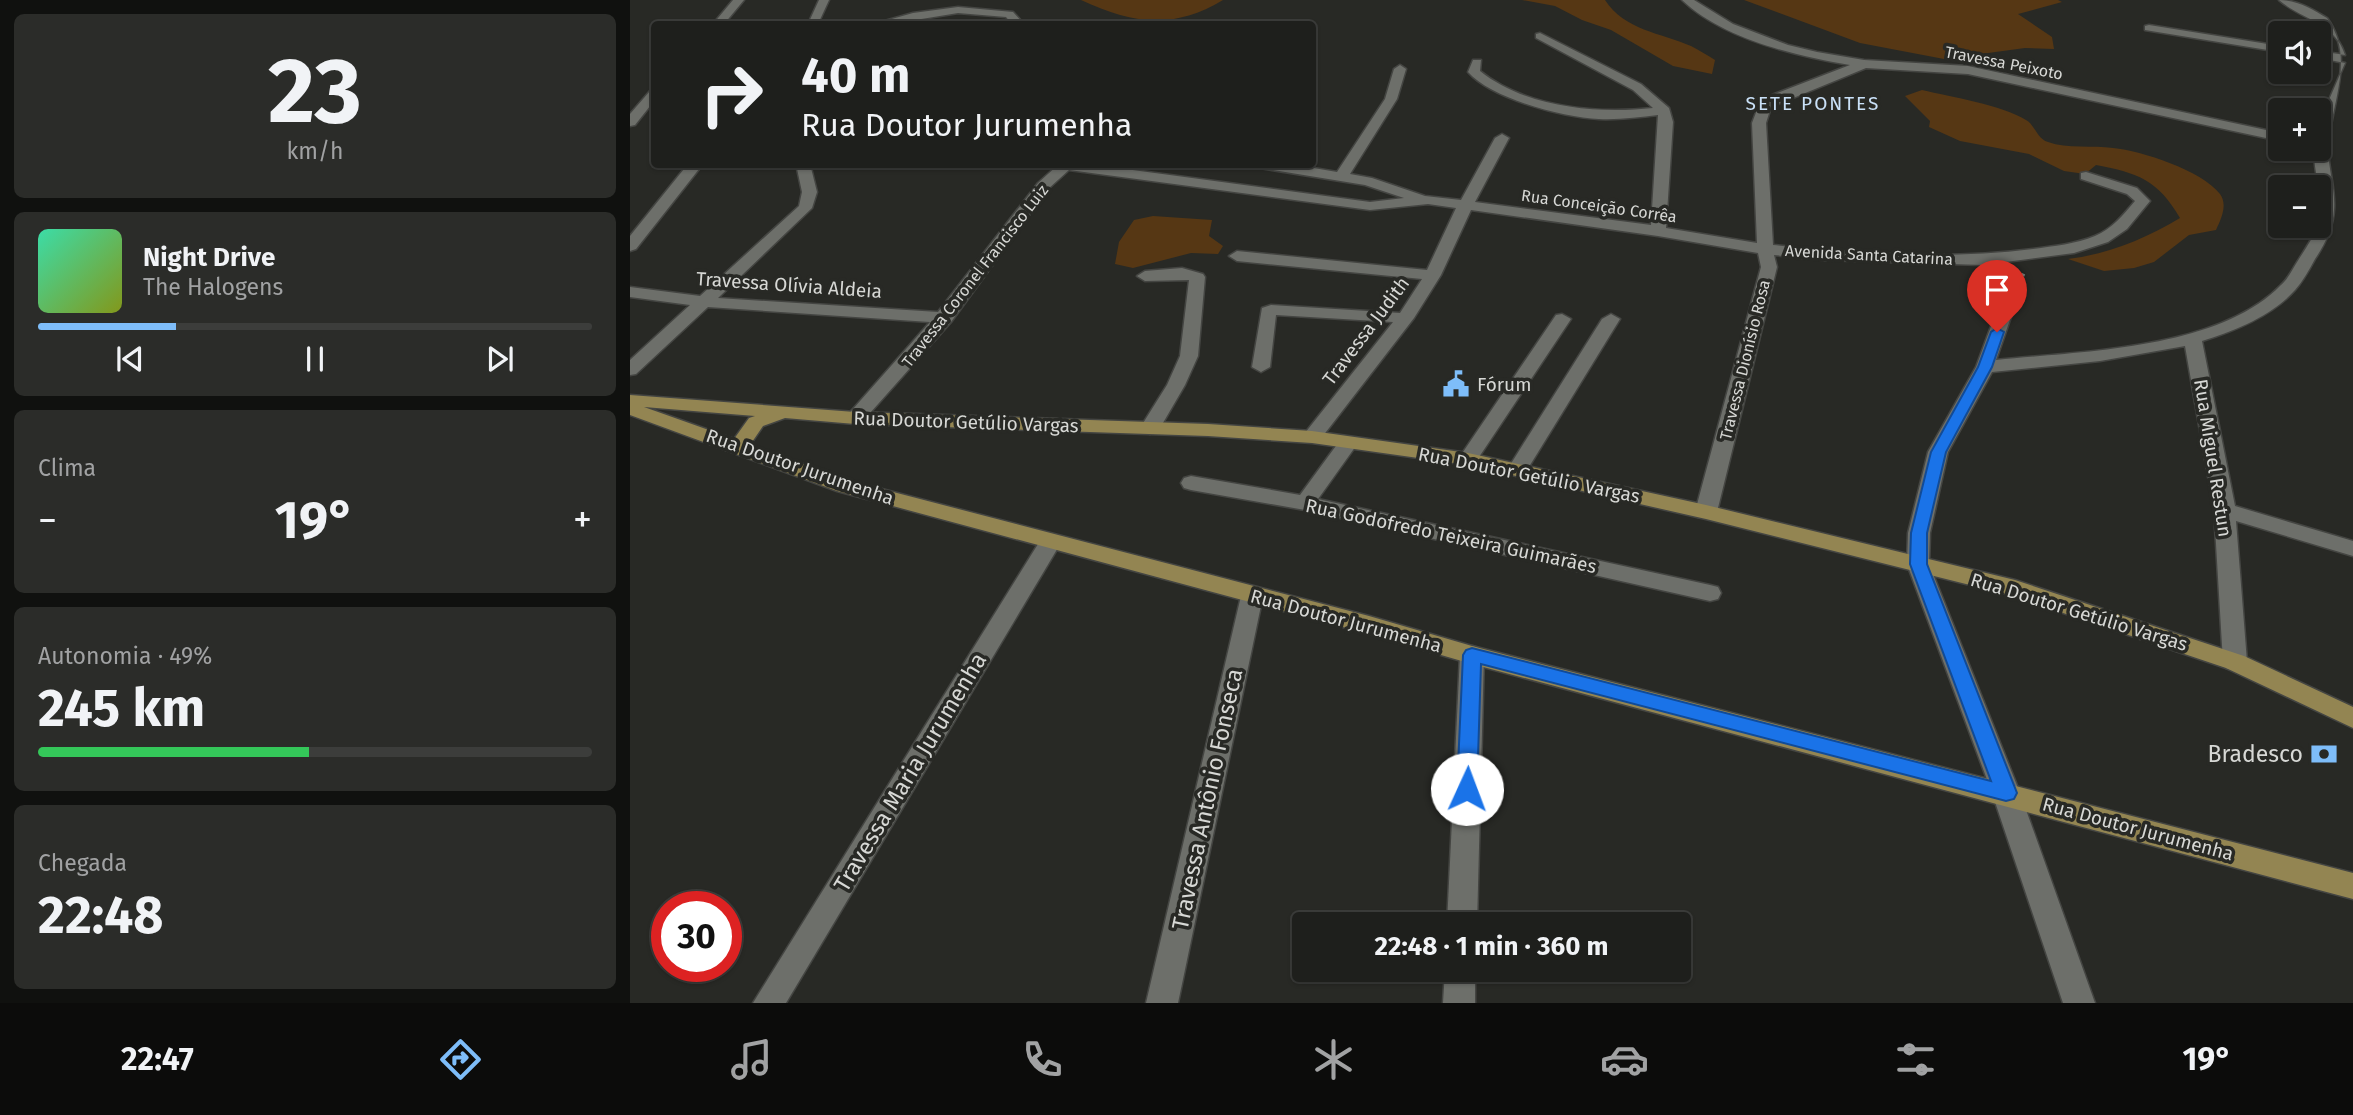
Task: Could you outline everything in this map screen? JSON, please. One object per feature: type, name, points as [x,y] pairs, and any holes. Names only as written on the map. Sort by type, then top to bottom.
[{"type":"main road","name":"Rua Doutor Getúlio Vargas","points":[[631,407],[1312,437],[1468,459],[1706,512],[2027,592],[2235,662],[2353,718]]},
{"type":"main road","name":"Rua Doutor Jurumenha","points":[[631,407],[845,486],[1369,625],[1472,655],[2353,886]]},
{"type":"main road","points":[[738,447],[746,433],[757,422],[780,413]]},
{"type":"street","points":[[722,21],[739,0]]},
{"type":"street","points":[[814,21],[824,0]]},
{"type":"street","name":"Travessa Peixoto","points":[[1687,0],[1729,26],[1784,48],[1864,64],[1968,71],[2268,134]]},
{"type":"street","points":[[2284,0],[2323,19],[2349,41],[2352,60],[2331,105]]},
{"type":"street","points":[[892,21],[951,9],[1009,14],[1015,21]]},
{"type":"street","points":[[2149,28],[2268,47]]},
{"type":"street","points":[[1540,36],[1630,83],[1664,111],[1666,122],[1658,231]]},
{"type":"street","points":[[2331,57],[2352,60]]},
{"type":"street","points":[[1477,63],[1474,72],[1486,82],[1561,108],[1597,115],[1664,111]]},
{"type":"street","name":"Travessa Dionísio Rosa","points":[[1706,512],[1769,267],[1765,249],[1759,123],[1765,105],[1776,98],[1864,64]]},
{"type":"street","points":[[1341,177],[1391,99],[1400,69]]},
{"type":"street","points":[[630,94],[651,95]]},
{"type":"street","points":[[630,122],[651,98]]},
{"type":"street","name":"Travessa Judith","points":[[1312,437],[1405,318],[1433,275],[1465,206],[1502,138]]},
{"type":"street","points":[[1985,367],[2140,350],[2193,339],[2251,315],[2283,294],[2318,242],[2327,217],[2323,161]]},
{"type":"street","points":[[630,246],[693,168]]},
{"type":"street","points":[[630,370],[805,208],[811,199],[811,191],[804,168]]},
{"type":"street","name":"Travessa Coronel Francisco Luiz","points":[[855,418],[945,318],[1034,199],[1062,168]]},
{"type":"street","name":"Rua Conceição Corrêa","points":[[1103,168],[1187,172],[1370,206],[1428,200]]},
{"type":"street","name":"Rua Conceição Corrêa","points":[[1285,168],[1367,181],[1428,200],[1658,231],[1765,249]]},
{"type":"street","name":"Avenida Santa Catarina","points":[[1765,249],[1824,255],[1983,260],[2074,248],[2103,239],[2122,226],[2143,201],[2132,191],[2086,176]]},
{"type":"street","points":[[1237,256],[1433,275]]},
{"type":"street","points":[[1145,276],[1182,273],[1196,277],[1189,356],[1176,385],[1150,428]]},
{"type":"street","name":"Travessa Olívia Aldeia","points":[[630,292],[706,302],[945,318]]},
{"type":"street","points":[[1262,367],[1268,312],[1271,310],[1405,318]]},
{"type":"street","points":[[2003,314],[1985,367],[1938,452],[1919,533],[1918,564],[2006,793],[2079,1003]]},
{"type":"street","points":[[1468,459],[1562,319]]},
{"type":"street","points":[[1517,470],[1611,319]]},
{"type":"street","name":"Rua Miguel Restun","points":[[2193,339],[2225,510],[2235,662]]},
{"type":"street","points":[[1305,503],[1348,443]]},
{"type":"street","name":"Rua Godofredo Teixeira Guimarães","points":[[1191,483],[1305,503],[1710,593]]},
{"type":"street","points":[[2225,510],[2353,549]]},
{"type":"street","name":"Travessa Maria Jurumenha","points":[[769,1003],[1051,541]]},
{"type":"street","name":"Travessa Antônio Fonseca","points":[[1162,1003],[1252,596]]},
{"type":"street","points":[[1462,912],[1472,655]]},
{"type":"street","points":[[1459,1003],[1460,982]]},
{"type":"path","points":[[2003,314],[2035,252]]},
{"type":"shaded area","points":[[1081,0],[1223,0],[1187,16],[1153,20],[1118,14]]},
{"type":"shaded area","points":[[1522,0],[1605,0],[1622,18],[1633,24],[1691,46],[1715,60],[1712,74],[1673,66],[1611,30],[1582,20],[1555,6]]},
{"type":"shaded area","points":[[1744,0],[2062,2],[2018,14],[2052,37],[2054,49],[2025,48],[1944,59],[1860,43]]},
{"type":"shaded area","points":[[1922,90],[2016,115],[2029,122],[2041,138],[2048,142],[2125,150],[2185,170],[2211,185],[2220,194],[2223,212],[2216,230],[2189,235],[2154,262],[2134,268],[2104,271],[2068,259],[2126,244],[2180,218],[2155,187],[2124,171],[2096,165],[2085,174],[2064,171],[2029,154],[1960,141],[1929,127],[1930,121],[1905,96]]},
{"type":"shaded area","points":[[1153,216],[1212,220],[1209,236],[1223,246],[1218,254],[1191,253],[1133,268],[1115,264],[1119,242],[1134,220]]},
{"type":"place","name":"Fórum","points":[[1456,384]]},
{"type":"place","name":"Bradesco","points":[[2324,754]]},
{"type":"district","name":"SETE PONTES","points":[[1813,103]]},
{"type":"route","points":[[1467,789],[1472,655],[2006,793],[1918,564],[1919,533],[1938,452],[1985,367],[1997,332]]}]
